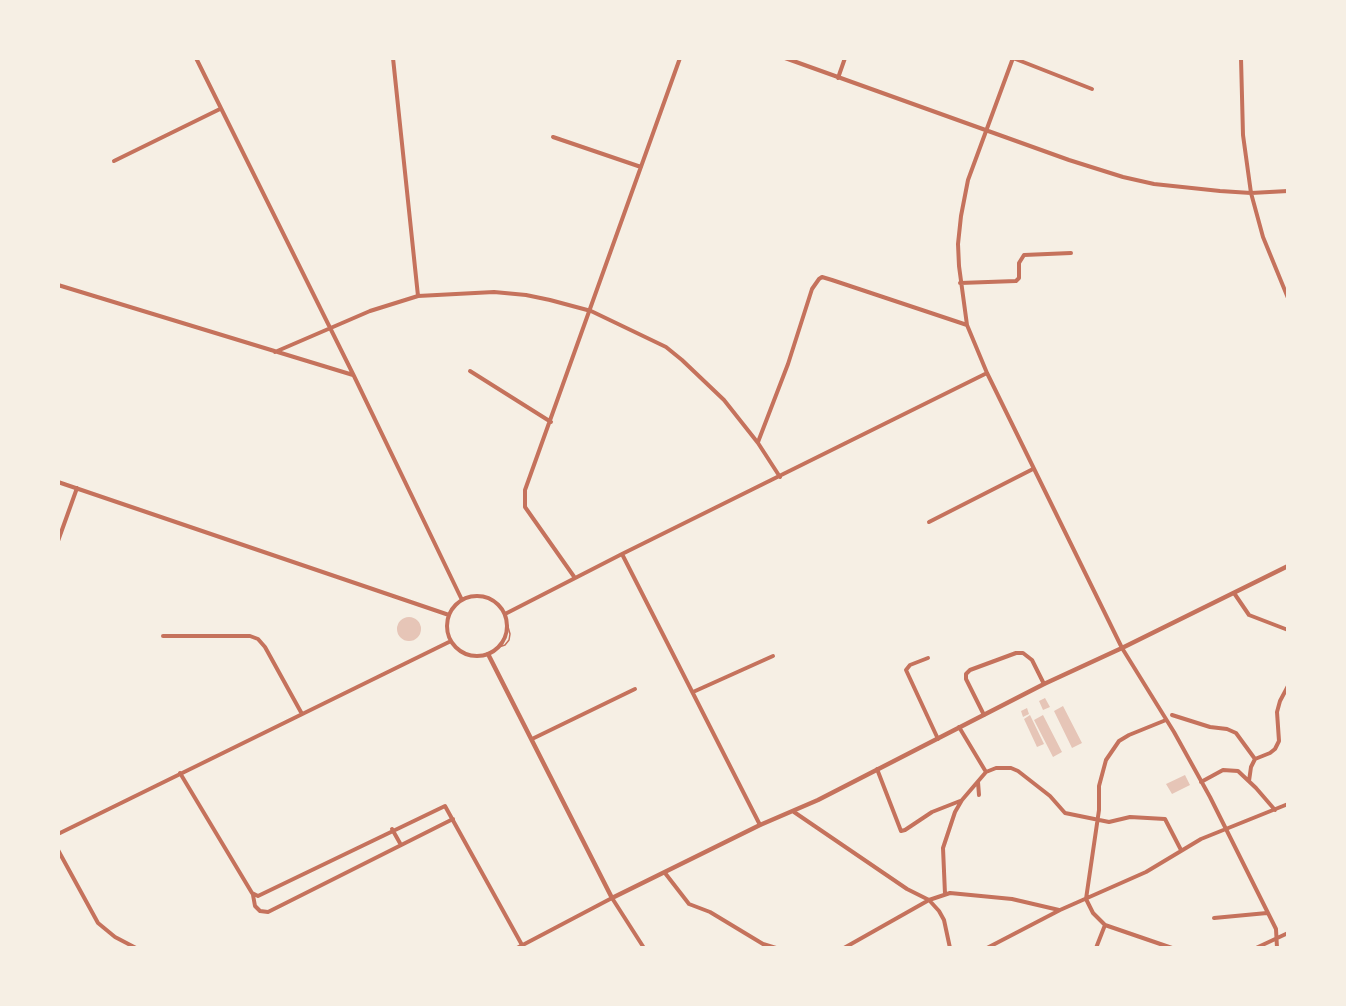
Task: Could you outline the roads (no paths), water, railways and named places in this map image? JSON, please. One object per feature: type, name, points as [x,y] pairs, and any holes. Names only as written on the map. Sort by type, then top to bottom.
[{"type":"street","points":[[196,58],[462,600]]},
{"type":"street","points":[[393,58],[418,296]]},
{"type":"street","points":[[575,578],[525,507],[525,490],[680,58]]},
{"type":"street","points":[[785,58],[985,131],[1123,177],[1185,188],[1251,193],[1287,190]]},
{"type":"street","points":[[838,78],[844,58]]},
{"type":"street","points":[[1092,90],[1013,58],[968,180],[961,216],[958,244],[960,283],[967,325],[987,373],[1033,469],[1122,648],[1201,782],[1276,929],[1277,948]]},
{"type":"street","points":[[1241,58],[1243,135],[1251,193],[1263,237],[1287,298]]},
{"type":"street","points":[[114,161],[220,108]]},
{"type":"street","points":[[553,137],[641,167]]},
{"type":"street","points":[[960,283],[1016,280],[1019,278],[1019,263],[1024,255],[1071,253]]},
{"type":"street","points":[[758,443],[788,364],[812,289],[822,277],[967,325]]},
{"type":"street","points":[[58,285],[354,376]]},
{"type":"street","points":[[275,352],[370,311],[418,296],[494,292],[525,295],[591,311],[666,347],[682,360],[724,400],[758,443],[780,477]]},
{"type":"street","points":[[471,371],[551,422]]},
{"type":"street","points":[[505,615],[622,554],[987,373]]},
{"type":"street","points":[[928,522],[1033,469]]},
{"type":"street","points":[[58,482],[449,615]]},
{"type":"street","points":[[58,541],[77,488]]},
{"type":"street","points":[[622,554],[760,825]]},
{"type":"street","points":[[517,948],[612,898],[760,825],[794,812],[1044,684],[1110,654],[1287,566]]},
{"type":"street","points":[[1234,593],[1249,615],[1287,630]]},
{"type":"street","points":[[478,596],[487,597],[501,607],[505,615],[507,624],[505,636],[499,646],[488,654],[471,655],[463,652],[451,641],[447,624],[449,615],[454,606],[462,600],[478,596]]},
{"type":"street","points":[[163,636],[250,636],[258,639],[265,647],[302,714]]},
{"type":"street","points":[[58,834],[451,641]]},
{"type":"street","points":[[984,715],[966,679],[970,670],[1016,653],[1023,653],[1032,660],[1044,684]]},
{"type":"street","points":[[488,654],[612,898],[644,948]]},
{"type":"street","points":[[693,692],[773,656]]},
{"type":"street","points":[[928,658],[910,665],[906,670],[938,739]]},
{"type":"street","points":[[1249,781],[1251,766],[1255,759],[1270,753],[1279,741],[1277,712],[1287,686]]},
{"type":"street","points":[[532,740],[635,689]]},
{"type":"street","points":[[1172,715],[1236,733],[1255,759]]},
{"type":"street","points":[[1166,720],[1119,741],[1111,751],[1102,770],[1086,898],[1093,913],[1105,925],[1172,948]]},
{"type":"street","points":[[959,728],[986,772]]},
{"type":"street","points":[[945,894],[946,834],[962,800],[986,772],[996,768],[1011,768],[1050,796],[1065,813],[1113,822],[1130,817],[1165,819],[1181,849]]},
{"type":"street","points":[[878,769],[901,831],[932,812],[962,800]]},
{"type":"street","points":[[1201,782],[1222,770],[1238,771],[1275,810]]},
{"type":"street","points":[[180,773],[253,894],[255,906],[260,911],[268,912],[453,819]]},
{"type":"street","points":[[978,782],[979,795]]},
{"type":"street","points":[[987,948],[1059,910],[1146,872],[1201,839],[1287,804]]},
{"type":"street","points":[[253,894],[260,896],[442,806],[448,809],[522,945]]},
{"type":"street","points":[[794,812],[906,889],[929,900],[944,920],[950,948]]},
{"type":"street","points":[[392,830],[401,845]]},
{"type":"street","points":[[58,850],[98,923],[115,937],[136,948]]},
{"type":"street","points":[[665,873],[689,904],[710,912],[763,944],[776,948]]},
{"type":"street","points":[[844,948],[929,900],[945,894],[960,892],[991,895],[1059,910]]},
{"type":"street","points":[[1214,918],[1268,913]]},
{"type":"street","points":[[1096,948],[1105,925]]},
{"type":"street","points":[[1256,948],[1287,933]]}]
